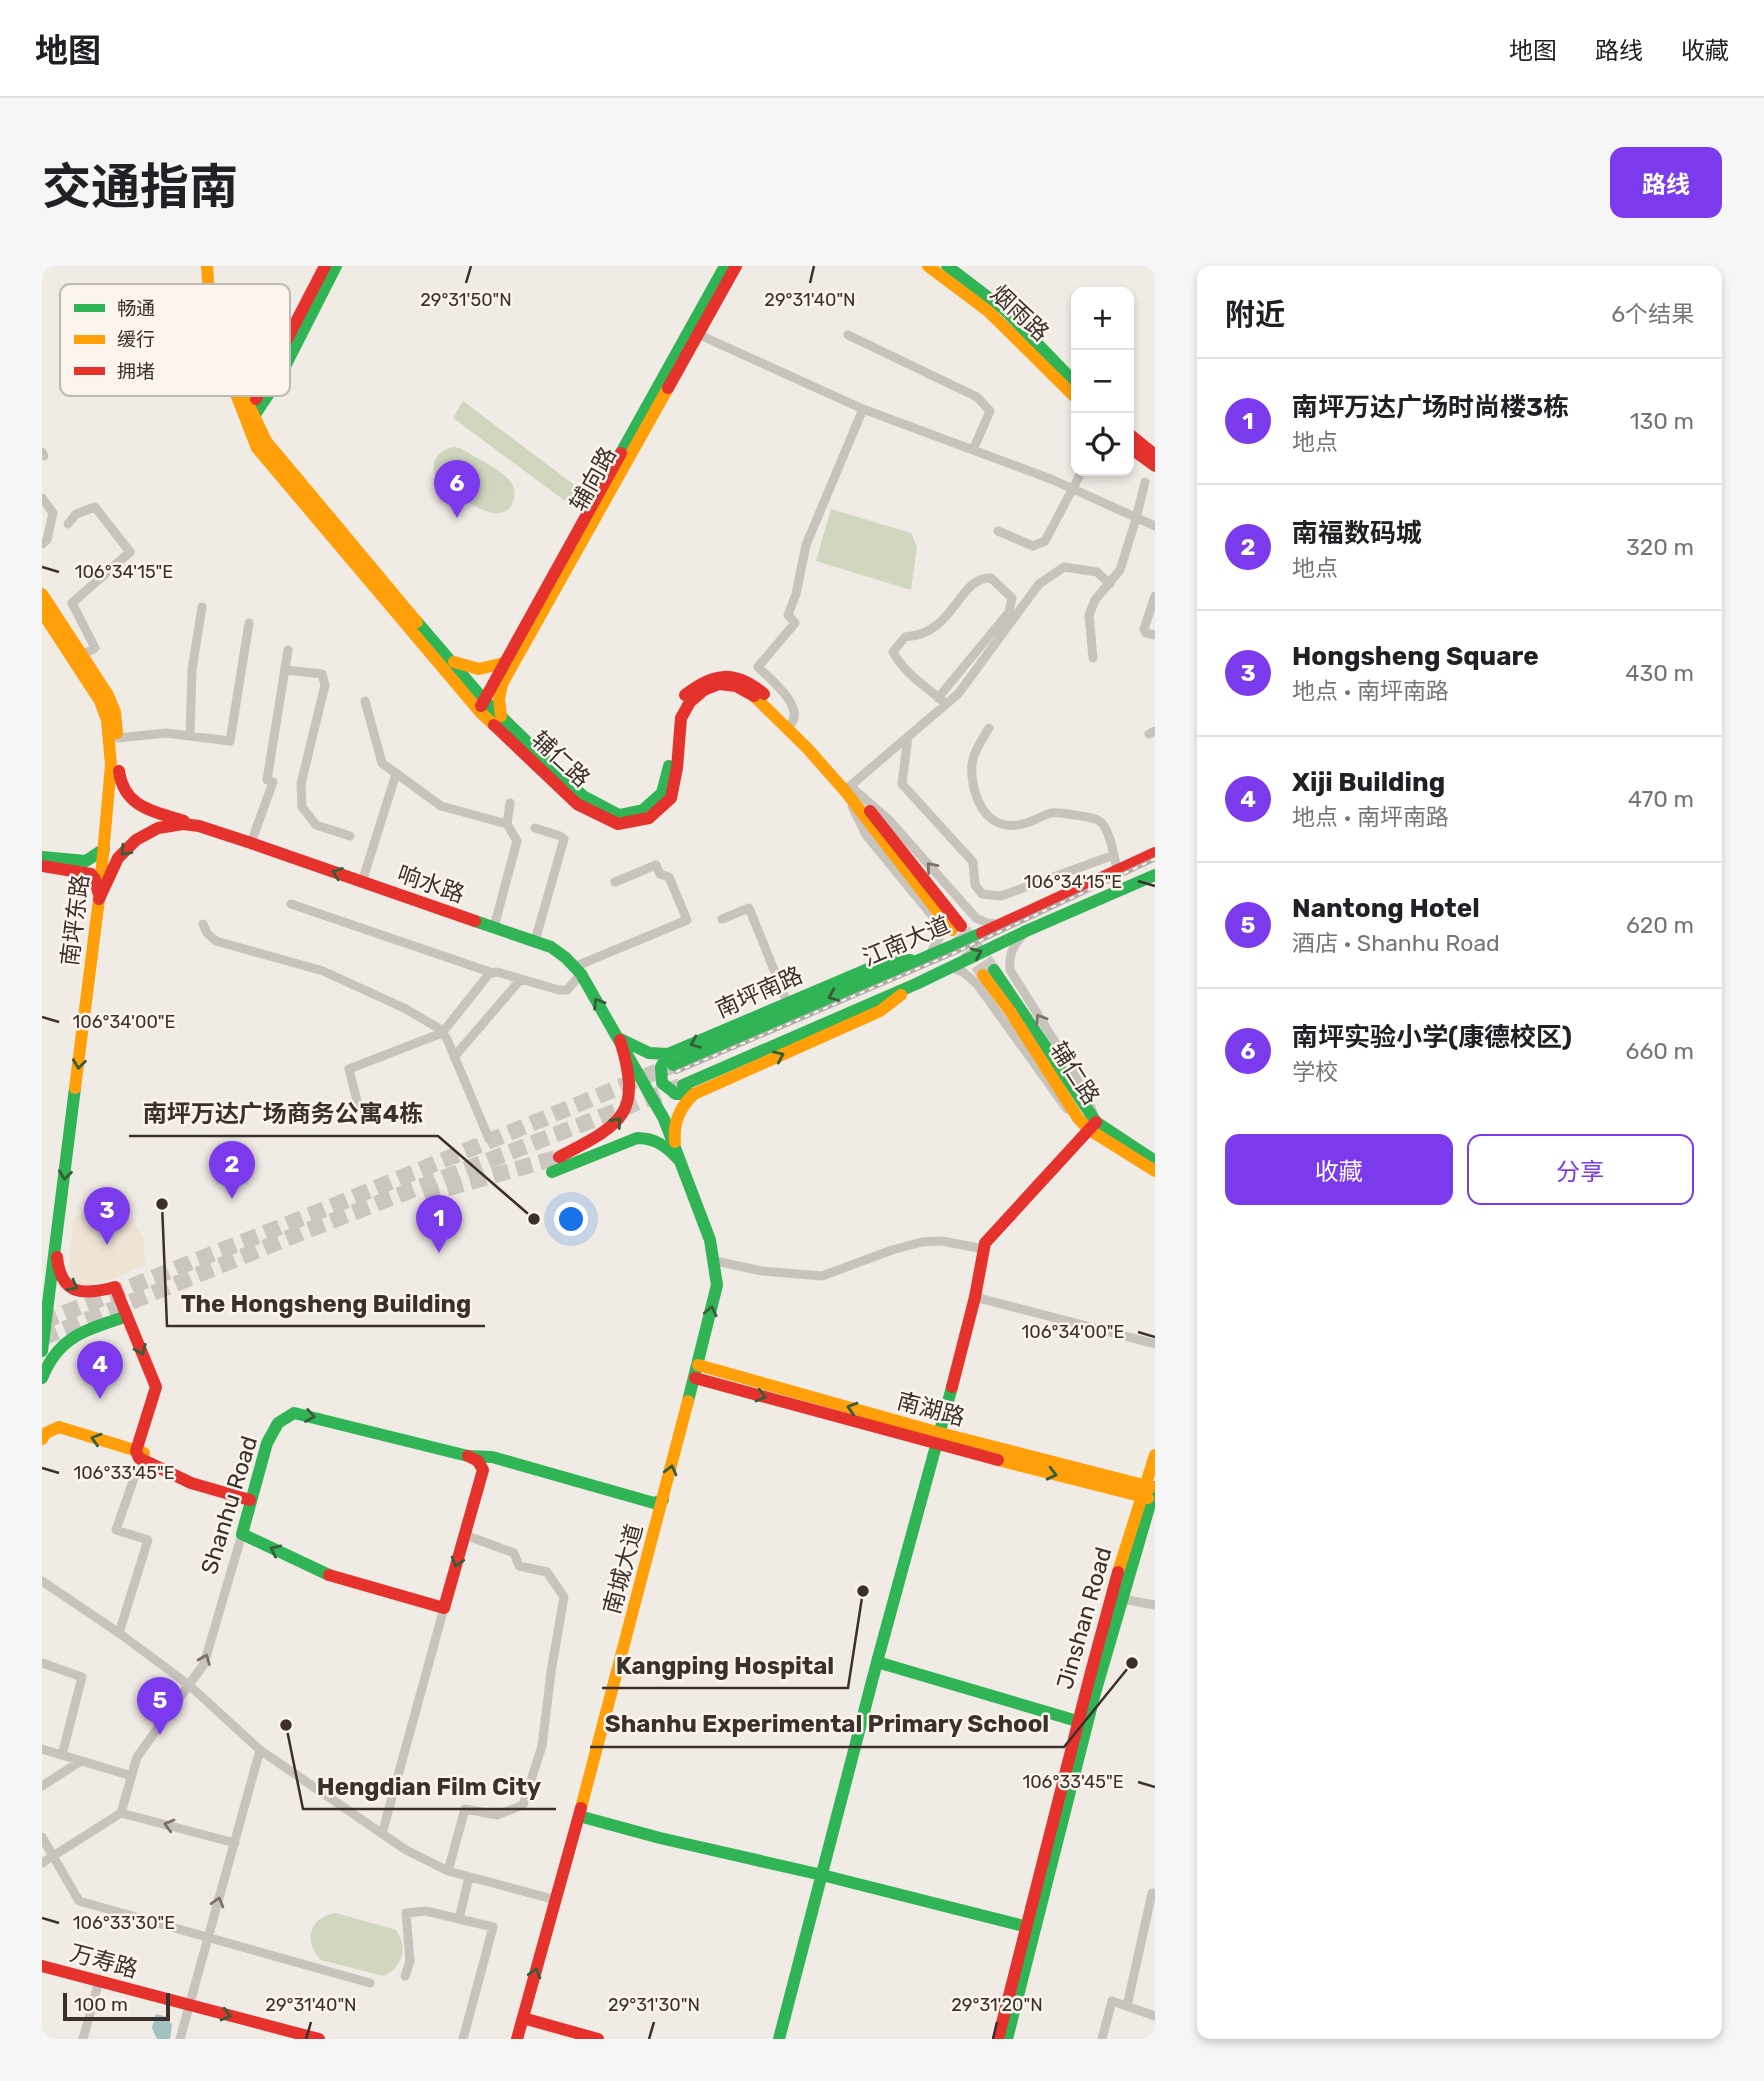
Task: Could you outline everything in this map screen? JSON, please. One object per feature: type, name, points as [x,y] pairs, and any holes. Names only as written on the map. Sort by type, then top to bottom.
[{"type":"main road","name":"辅仁路","points":[[206,266],[208,284]]},
{"type":"main road","name":"辅仁路","points":[[215,266],[216,284]]},
{"type":"main road","points":[[290,335],[325,266]]},
{"type":"main road","points":[[290,356],[336,266]]},
{"type":"main road","name":"辅向路","points":[[501,716],[499,698],[502,684],[694,332],[725,266]]},
{"type":"main road","name":"辅向路","points":[[482,706],[694,332],[736,266]]},
{"type":"main road","name":"烟雨路","points":[[928,266],[999,318],[1071,393]]},
{"type":"main road","name":"烟雨路","points":[[947,266],[1005,310],[1071,379]]},
{"type":"main road","name":"辅仁路","points":[[241,396],[266,441],[365,562],[451,660],[482,706],[501,716],[583,796],[619,814],[643,810],[663,793],[669,766],[673,717],[683,697],[700,681],[719,675],[739,677],[757,686],[848,789],[957,928]]},
{"type":"main road","name":"辅仁路","points":[[243,396],[257,448],[482,706],[577,804],[618,824],[649,818],[671,798],[677,768],[681,718],[690,702],[704,690],[719,684],[736,686],[751,693],[791,725]]},
{"type":"main road","points":[[249,414],[258,396]]},
{"type":"main road","points":[[249,414],[264,396]]},
{"type":"main road","points":[[1134,438],[1155,455]]},
{"type":"main road","points":[[1134,451],[1155,466]]},
{"type":"main road","name":"南坪东路","points":[[42,594],[108,695],[115,712],[119,785],[104,849],[50,1254]]},
{"type":"main road","name":"南坪东路","points":[[42,612],[100,701],[110,742],[116,793]]},
{"type":"main road","points":[[451,660],[475,670],[484,670],[504,663]]},
{"type":"main road","points":[[116,793],[132,802],[199,826]]},
{"type":"main road","name":"响水路","points":[[99,899],[118,858],[135,840],[158,828],[183,824],[199,826],[251,843],[551,947],[577,970],[620,1039],[664,1119],[678,1156]]},
{"type":"main road","points":[[42,859],[86,862],[104,849]]},
{"type":"main road","name":"江南大道","points":[[670,1059],[1000,925],[1155,853]]},
{"type":"main road","points":[[42,859],[91,874],[95,878],[99,899]]},
{"type":"main road","name":"江南大道","points":[[683,1085],[916,984],[946,967],[1155,875]]},
{"type":"main road","name":"南坪南路","points":[[670,1059],[787,1002],[875,966],[924,956]]},
{"type":"main road","name":"辅仁路","points":[[1155,1161],[1092,1125],[1078,1118],[988,972],[1075,1093],[1092,1125],[1155,1171]]},
{"type":"main road","points":[[620,1039],[646,1053],[670,1059],[661,1067],[662,1083],[676,1095],[684,1097],[880,1011],[916,984]]},
{"type":"main road","points":[[559,1157],[603,1135],[617,1124],[626,1111],[631,1097],[631,1076],[620,1039]]},
{"type":"main road","points":[[678,1156],[674,1135],[678,1113],[694,1094]]},
{"type":"main road","points":[[779,2039],[877,1662],[939,1439],[975,1297],[985,1243],[1092,1125]]},
{"type":"main road","points":[[552,1172],[621,1143],[646,1138],[663,1143],[678,1156]]},
{"type":"main road","name":"南城大道","points":[[517,2039],[658,1519],[717,1285],[710,1240],[678,1156]]},
{"type":"main road","points":[[50,1254],[60,1278],[68,1286],[80,1292],[94,1294],[115,1287],[156,1387],[140,1454]]},
{"type":"main road","points":[[42,1296],[50,1254]]},
{"type":"main road","points":[[42,1351],[50,1254]]},
{"type":"main road","points":[[42,1378],[51,1354],[65,1340],[127,1316]]},
{"type":"main road","points":[[697,1371],[939,1439],[1151,1492]]},
{"type":"main road","name":"Shanhu Road","points":[[242,1534],[267,1443],[278,1423],[294,1413],[468,1456],[492,1457],[654,1503],[663,1500]]},
{"type":"main road","points":[[42,1439],[46,1433],[59,1427],[140,1454],[191,1483],[251,1497]]},
{"type":"main road","name":"Jinshan Road","points":[[1007,2039],[1037,1930],[1087,1724],[1151,1492],[1155,1455]]},
{"type":"main road","points":[[468,1456],[478,1461],[483,1470]]},
{"type":"main road","points":[[242,1534],[329,1574],[444,1608],[483,1470],[488,1466],[653,1510],[658,1519]]},
{"type":"main road","name":"Jinshan Road","points":[[998,2039],[1028,1927],[1077,1721],[1151,1492]]},
{"type":"main road","points":[[877,1662],[1077,1721]]},
{"type":"main road","points":[[579,1816],[1028,1927]]},
{"type":"main road","name":"万寿路","points":[[42,1966],[318,2039]]},
{"type":"main road","points":[[523,2018],[598,2039]]},
{"type":"street","points":[[694,332],[863,409],[1073,489],[1155,527]]},
{"type":"street","points":[[848,335],[977,397],[990,411],[973,450]]},
{"type":"street","points":[[791,725],[795,713],[791,702],[758,667],[795,623],[788,615],[796,594],[806,545],[863,409]]},
{"type":"street","points":[[998,531],[1033,546],[1045,541],[1080,476]]},
{"type":"street","points":[[1093,658],[1088,615],[1095,600],[1120,570],[1144,482]]},
{"type":"street","points":[[42,498],[53,513],[47,541],[42,544]]},
{"type":"street","points":[[68,524],[76,514],[95,507],[130,552],[72,603],[95,648],[82,655]]},
{"type":"street","points":[[942,701],[958,694],[1039,584],[1064,568],[1097,572],[1110,584]]},
{"type":"street","points":[[848,789],[908,736],[942,701],[1009,612],[1012,598],[991,578],[981,578],[971,584],[942,623],[917,636],[905,637],[893,652],[899,663],[942,701]]},
{"type":"street","points":[[1155,596],[1144,629],[1146,633],[1155,635]]},
{"type":"street","points":[[190,736],[192,670],[202,607]]},
{"type":"street","points":[[118,738],[166,733],[230,741],[249,623]]},
{"type":"street","points":[[251,843],[273,782],[267,780],[288,650]]},
{"type":"street","points":[[286,670],[322,674],[325,685],[301,784],[302,807],[316,825],[350,836]]},
{"type":"street","points":[[365,701],[382,763],[441,806],[507,824]]},
{"type":"street","points":[[989,727],[972,754],[970,769],[983,812],[994,822],[1008,826],[1023,825],[1052,813],[1097,820],[1104,825],[1117,869]]},
{"type":"street","points":[[908,736],[902,784],[973,862],[975,885],[982,894],[1001,896],[1114,855]]},
{"type":"street","points":[[362,882],[396,774]]},
{"type":"street","points":[[848,789],[890,820],[976,918],[1000,925]]},
{"type":"street","points":[[848,789],[866,835],[938,923],[941,936],[924,956]]},
{"type":"street","points":[[494,927],[517,841],[507,824],[510,803]]},
{"type":"street","points":[[535,828],[564,839],[535,941]]},
{"type":"street","points":[[359,1109],[349,1069],[442,1032],[489,974],[497,972],[566,990],[577,970],[687,920],[669,877],[660,874],[656,865],[615,882]]},
{"type":"street","points":[[291,904],[493,973]]},
{"type":"street","points":[[722,919],[749,908],[787,1002]]},
{"type":"street","points":[[203,924],[216,941],[323,971],[404,1008],[442,1032],[489,1139]]},
{"type":"street","points":[[1026,931],[1012,948],[1009,957],[1010,970],[1085,1090],[1092,1125]]},
{"type":"street","points":[[946,967],[963,972],[977,984],[1064,1107],[1078,1118]]},
{"type":"street","points":[[454,1057],[521,979]]},
{"type":"street","points":[[715,1261],[762,1271],[822,1276],[922,1242],[942,1241],[984,1249]]},
{"type":"street","points":[[975,1297],[1155,1344]]},
{"type":"street","points":[[119,1633],[148,1540],[116,1530],[140,1454]]},
{"type":"street","name":"Shanhu Road","points":[[121,1813],[137,1757],[204,1664],[242,1534]]},
{"type":"street","points":[[448,1871],[465,1809],[496,1815],[523,1805],[542,1746],[564,1597],[547,1572],[519,1566],[514,1553],[465,1535]]},
{"type":"street","points":[[42,1581],[189,1685],[260,1750],[406,1850],[448,1871],[556,1900]]},
{"type":"street","points":[[1122,1599],[1155,1605]]},
{"type":"street","points":[[382,1834],[444,1608]]},
{"type":"street","points":[[42,1663],[82,1678],[62,1755]]},
{"type":"street","points":[[42,1749],[132,1776]]},
{"type":"street","points":[[180,2039],[260,1750]]},
{"type":"street","points":[[42,1786],[81,1760]]},
{"type":"street","points":[[42,1863],[121,1813],[235,1843]]},
{"type":"street","points":[[42,1838],[79,1901],[370,1983]]},
{"type":"street","points":[[458,1919],[470,1877]]},
{"type":"street","points":[[1127,2006],[1152,1893],[1155,1894]]},
{"type":"street","points":[[405,1976],[410,1961],[406,1913],[426,1911],[493,1927],[463,2039]]},
{"type":"street","points":[[83,2039],[99,1981]]},
{"type":"street","points":[[1102,2039],[1112,2001],[1155,2016]]},
{"type":"green space","points":[[463,401],[585,493],[576,509],[453,418]]},
{"type":"green space","points":[[453,447],[487,463],[510,481],[514,488],[514,497],[507,510],[488,512],[439,483],[434,472],[435,461],[441,452]]},
{"type":"green space","points":[[831,509],[911,533],[917,547],[911,590],[816,561]]},
{"type":"green space","points":[[336,1913],[396,1930],[403,1950],[399,1963],[390,1973],[383,1976],[321,1960],[312,1946],[312,1931],[320,1920]]},
{"type":"shaded area","points":[[92,1208],[114,1208],[133,1219],[144,1239],[145,1265],[94,1287],[79,1284],[69,1271],[73,1218]]},
{"type":"water","points":[[156,2014],[167,2017],[172,2025],[170,2039],[157,2039],[152,2028]]},
{"type":"tunnel","points":[[965,930],[994,970]]},
{"type":"tunnel","points":[[956,936],[983,975]]},
{"type":"tunnel","points":[[42,1322],[330,1207],[673,1065]]},
{"type":"tunnel","points":[[42,1338],[298,1234],[681,1086]]},
{"type":"tunnel","points":[[424,1195],[559,1157]]},
{"type":"railway","points":[[676,1072],[954,953],[1155,859]]},
{"type":"traffic: fast","points":[[290,356],[336,266]]},
{"type":"traffic: fast","points":[[621,453],[725,266]]},
{"type":"traffic: fast","points":[[947,266],[1005,310],[1071,379]]},
{"type":"traffic: fast","points":[[248,418],[254,416],[267,396]]},
{"type":"traffic: fast","points":[[417,622],[483,699],[583,796],[619,815],[643,810],[662,793],[669,766]]},
{"type":"traffic: fast","points":[[42,857],[86,861],[104,849]]},
{"type":"traffic: fast","points":[[683,1085],[916,984],[1026,931],[1155,875]]},
{"type":"traffic: fast","points":[[475,921],[551,947],[566,958],[581,974],[664,1119],[710,1240],[717,1285],[688,1401]]},
{"type":"traffic: fast","points":[[673,1065],[982,933]]},
{"type":"traffic: fast","points":[[620,1039],[649,1053],[668,1054],[875,966],[910,960]]},
{"type":"traffic: fast","points":[[994,970],[1096,1122],[1155,1161]]},
{"type":"traffic: fast","points":[[668,1054],[661,1067],[662,1083],[676,1094],[694,1094]]},
{"type":"traffic: fast","points":[[42,1351],[75,1088]]},
{"type":"traffic: fast","points":[[552,1172],[637,1138],[660,1144],[678,1159]]},
{"type":"traffic: fast","points":[[42,1378],[57,1352],[66,1343],[87,1330],[127,1316]]},
{"type":"traffic: fast","points":[[779,2039],[952,1387]]},
{"type":"traffic: fast","points":[[329,1575],[242,1534],[267,1443],[278,1423],[294,1413],[468,1456],[492,1457],[654,1503],[663,1500]]},
{"type":"traffic: fast","points":[[1007,2039],[1095,1693],[1155,1487]]},
{"type":"traffic: fast","points":[[877,1662],[1077,1721]]},
{"type":"traffic: fast","points":[[579,1816],[1028,1927]]},
{"type":"traffic: slow","points":[[207,266],[208,284]]},
{"type":"traffic: slow","points":[[928,266],[988,311],[1071,393]]},
{"type":"traffic: slow","points":[[501,716],[499,699],[502,684],[668,388]]},
{"type":"traffic: slow","points":[[237,396],[257,448],[480,712],[494,725]]},
{"type":"traffic: slow","points":[[245,396],[266,441],[417,622]]},
{"type":"traffic: slow","points":[[42,594],[108,695],[115,712],[117,733]]},
{"type":"traffic: slow","points":[[42,612],[100,701],[107,720],[111,765],[99,899],[75,1088]]},
{"type":"traffic: slow","points":[[454,662],[479,669],[504,663]]},
{"type":"traffic: slow","points":[[754,696],[807,748],[846,792],[952,930]]},
{"type":"traffic: slow","points":[[983,975],[1010,1011],[1078,1118],[1088,1129],[1155,1171]]},
{"type":"traffic: slow","points":[[675,1142],[678,1116],[694,1094],[880,1011],[901,995]]},
{"type":"traffic: slow","points":[[698,1365],[940,1433],[1151,1487]]},
{"type":"traffic: slow","points":[[581,1808],[688,1401]]},
{"type":"traffic: slow","points":[[42,1439],[46,1433],[59,1427],[144,1453]]},
{"type":"traffic: slow","points":[[1118,1572],[1155,1455]]},
{"type":"traffic: slow","points":[[998,1460],[1148,1498]]},
{"type":"traffic: jam","points":[[290,333],[325,266]]},
{"type":"traffic: jam","points":[[668,388],[736,266]]},
{"type":"traffic: jam","points":[[1134,438],[1155,455]]},
{"type":"traffic: jam","points":[[1134,451],[1155,466]]},
{"type":"traffic: jam","points":[[481,706],[621,453]]},
{"type":"traffic: jam","points":[[685,695],[706,682],[724,677],[744,681],[764,694]]},
{"type":"traffic: jam","points":[[494,725],[577,804],[618,824],[649,818],[671,798],[677,768],[681,718],[690,702],[704,690],[719,684],[736,686],[754,696]]},
{"type":"traffic: jam","points":[[119,771],[127,793],[134,800],[152,811],[184,821]]},
{"type":"traffic: jam","points":[[870,811],[961,926]]},
{"type":"traffic: jam","points":[[99,899],[118,858],[136,840],[158,828],[183,824],[199,826],[251,843],[475,921]]},
{"type":"traffic: jam","points":[[982,933],[1155,853]]},
{"type":"traffic: jam","points":[[42,866],[91,874],[98,892]]},
{"type":"traffic: jam","points":[[559,1157],[598,1135],[622,1114],[629,1085],[620,1040]]},
{"type":"traffic: jam","points":[[952,1387],[975,1297],[985,1243],[1096,1122]]},
{"type":"traffic: jam","points":[[57,1257],[63,1279],[75,1290],[93,1291],[115,1287],[156,1387],[136,1451],[139,1458],[191,1483],[250,1500]]},
{"type":"traffic: jam","points":[[695,1378],[998,1460]]},
{"type":"traffic: jam","points":[[329,1575],[444,1608],[483,1470],[478,1461],[468,1456]]},
{"type":"traffic: jam","points":[[998,2039],[1118,1572]]},
{"type":"traffic: jam","points":[[517,2039],[581,1808]]},
{"type":"traffic: jam","points":[[42,1966],[319,2039]]},
{"type":"traffic: jam","points":[[523,2018],[598,2039]]},
{"type":"place","name":"南坪实验小学(康德校区)","points":[[457,518]]},
{"type":"place","name":"南福数码城","points":[[232,1199]]},
{"type":"place","name":"The Hongsheng Building","points":[[162,1204]]},
{"type":"place","name":"南坪万达广场商务公寓4栋","points":[[534,1219]]},
{"type":"place","name":"Hongsheng Square","points":[[107,1245]]},
{"type":"place","name":"南坪万达广场时尚楼3栋","points":[[439,1253]]},
{"type":"place","name":"Xiji Building","points":[[100,1399]]},
{"type":"place","name":"Kangping Hospital","points":[[863,1591]]},
{"type":"place","name":"Shanhu Experimental Primary School","points":[[1132,1663]]},
{"type":"place","name":"Hengdian Film City","points":[[286,1725]]},
{"type":"place","name":"Nantong Hotel","points":[[160,1735]]}]
